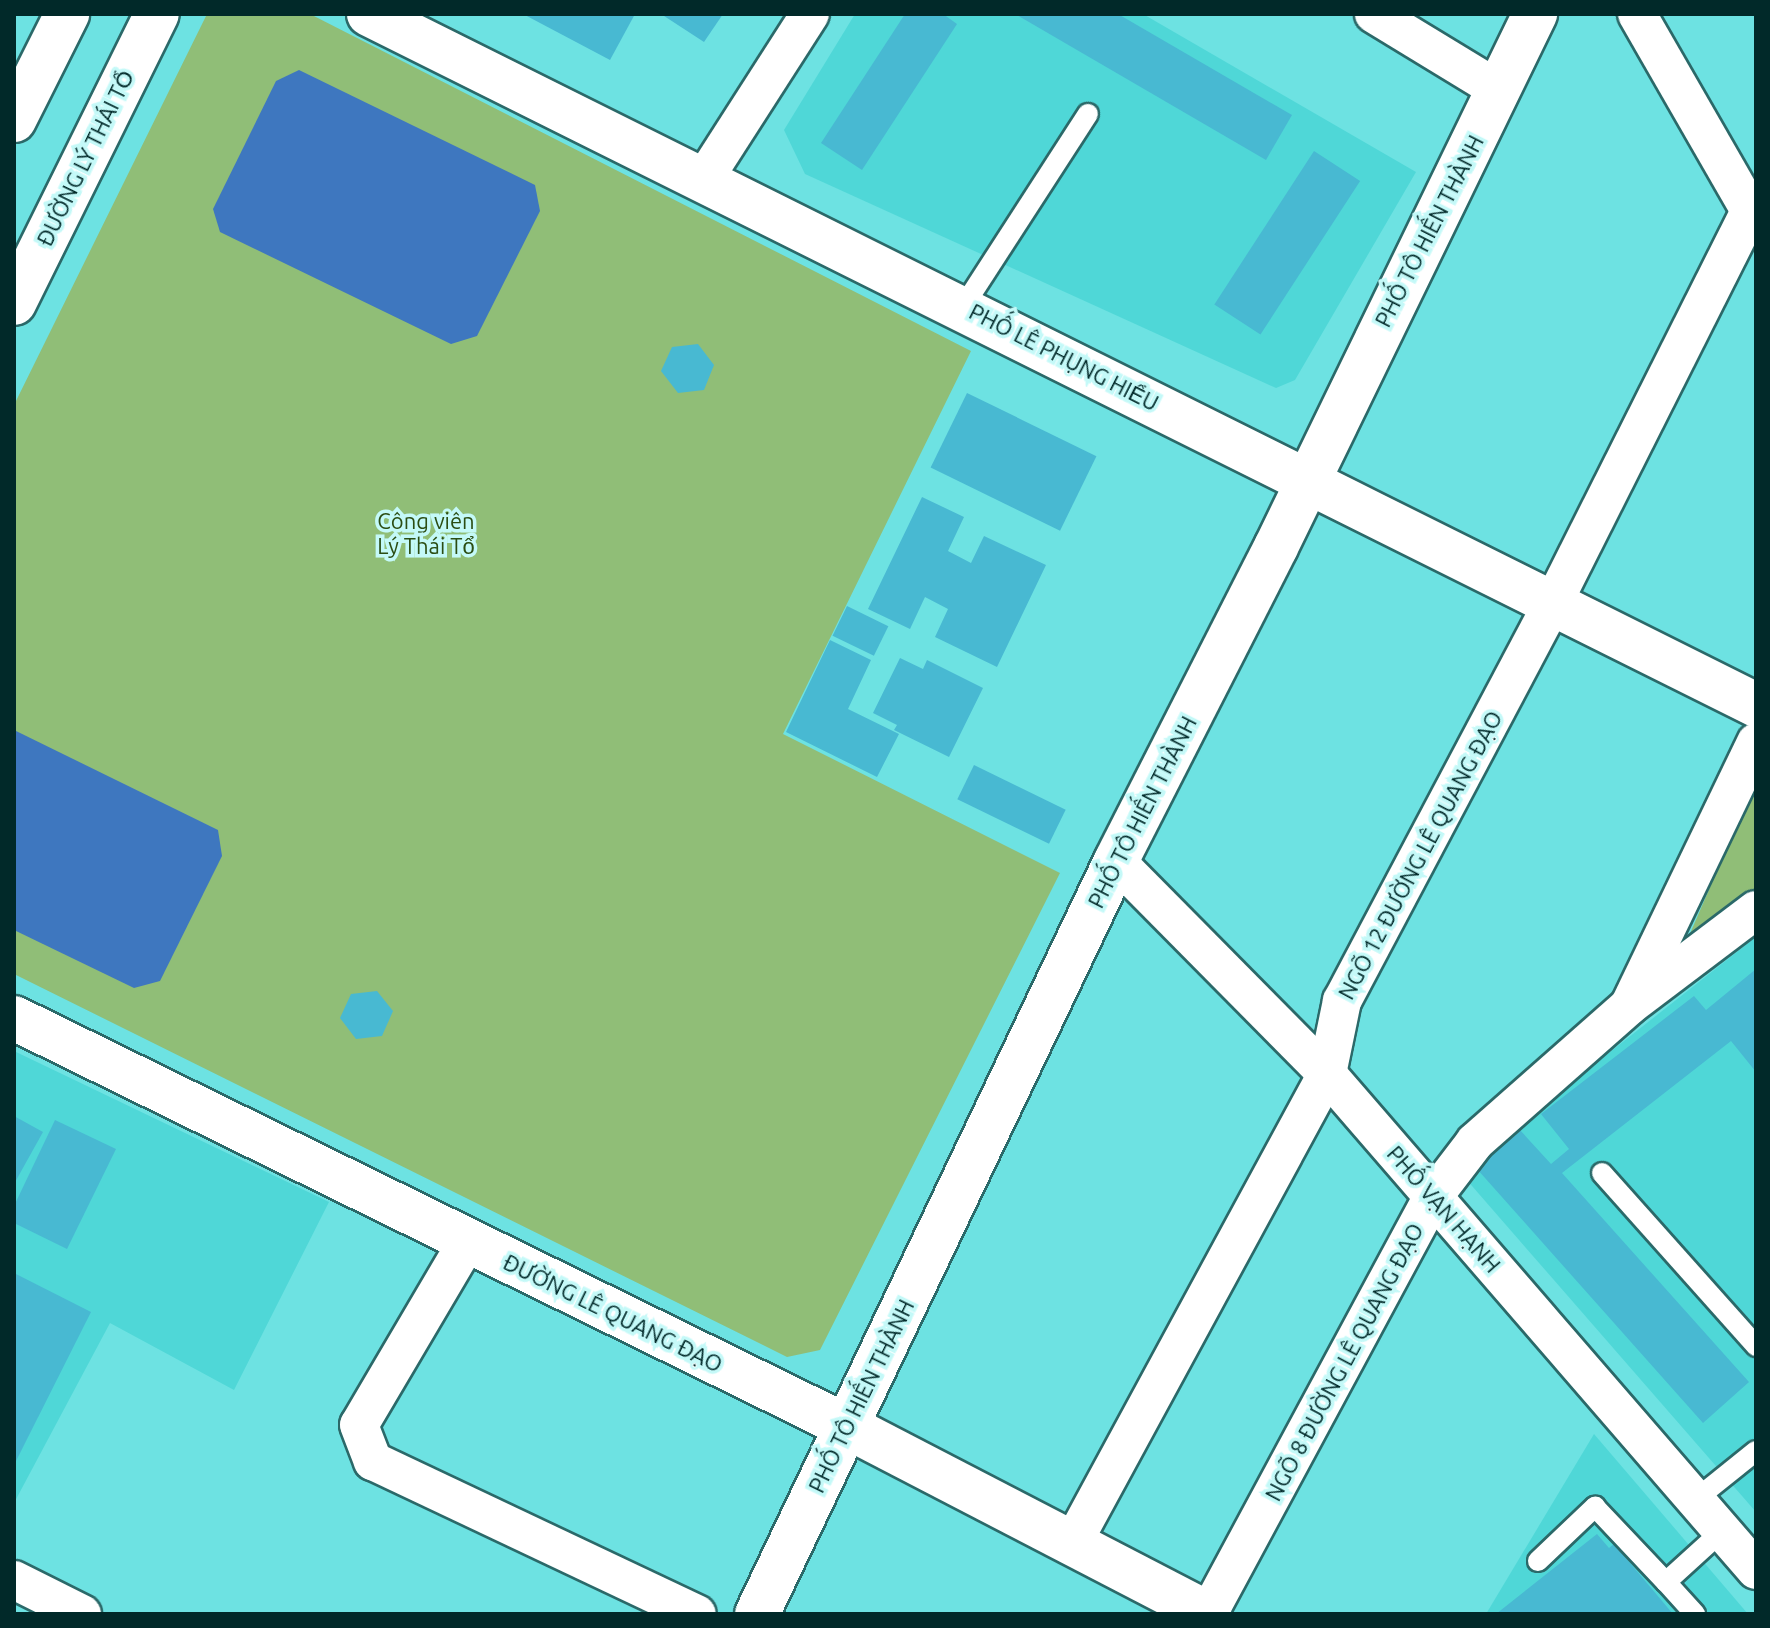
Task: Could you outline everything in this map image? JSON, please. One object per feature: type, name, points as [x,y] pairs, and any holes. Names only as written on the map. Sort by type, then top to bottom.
[{"type":"main road","points":[[14,120],[25,74],[67,14]]},
{"type":"main road","name":"ĐƯỜNG LÝ THÁI TỔ","points":[[14,303],[157,14]]},
{"type":"main road","name":"PHỐ LÊ PHỤNG HIỂU","points":[[369,14],[1306,477],[1756,705]]},
{"type":"main road","name":"PHỐ TÔ HIẾN THÀNH","points":[[757,1614],[1116,861],[1276,547],[1306,477],[1535,14]]},
{"type":"main road","name":"ĐƯỜNG LÊ QUANG ĐẠO","points":[[14,1018],[846,1426],[1208,1614]]},
{"type":"street","points":[[704,179],[810,14]]},
{"type":"street","points":[[1374,14],[1499,90]]},
{"type":"street","points":[[1637,14],[1753,209]]},
{"type":"street","name":"NGÕ 12 ĐƯỜNG LÊ QUANG ĐẠO","points":[[1072,1544],[1327,1074],[1342,1001],[1554,601],[1753,209]]},
{"type":"street","points":[[1629,1006],[1756,742]]},
{"type":"street","name":"PHỐ VẠN HẠNH","points":[[1116,861],[1327,1074],[1756,1570]]},
{"type":"street","name":"NGÕ 8 ĐƯỜNG LÊ QUANG ĐẠO","points":[[1208,1614],[1433,1197],[1475,1142],[1629,1006],[1756,910]]},
{"type":"street","points":[[467,1242],[359,1425],[373,1461],[697,1614]]},
{"type":"street","points":[[14,1580],[82,1614]]},
{"type":"lane","points":[[963,307],[1088,114]]},
{"type":"lane","points":[[1602,1173],[1756,1346]]},
{"type":"lane","points":[[1695,1500],[1756,1451]]},
{"type":"lane","points":[[1538,1561],[1595,1507],[1695,1614]]},
{"type":"lane","points":[[1666,1582],[1722,1531]]},
{"type":"shaded area","points":[[855,14],[1143,14],[1416,172],[1295,380],[1276,388],[805,174],[784,130]]},
{"type":"shaded area","points":[[299,70],[535,185],[540,211],[477,336],[451,344],[220,232],[213,209],[276,81]]},
{"type":"shaded area","points":[[14,730],[218,830],[222,856],[160,981],[134,988],[14,930]]},
{"type":"shaded area","points":[[1756,937],[1756,1512],[1459,1171]]},
{"type":"shaded area","points":[[14,1051],[329,1202],[234,1390],[110,1323],[14,1503]]},
{"type":"shaded area","points":[[1594,1434],[1748,1614],[1486,1614]]},
{"type":"green space","name":"Công viên Lý Thái Tổ","points":[[207,14],[310,14],[971,351],[783,734],[1060,873],[820,1350],[787,1357],[14,974],[14,405]]},
{"type":"green space","points":[[1756,780],[1756,889],[1689,936]]},
{"type":"building","points":[[523,14],[635,14],[610,60]]},
{"type":"building","points":[[661,14],[723,14],[704,42]]},
{"type":"building","points":[[905,14],[943,14],[957,24],[862,170],[821,143]]},
{"type":"building","points":[[1015,14],[1118,14],[1292,115],[1266,160]]},
{"type":"building","points":[[1314,151],[1360,181],[1260,334],[1214,304]]},
{"type":"building","points":[[698,344],[714,365],[704,390],[678,393],[661,371],[672,347]]},
{"type":"building","points":[[967,393],[1096,456],[1060,531],[931,468]]},
{"type":"building","points":[[922,497],[964,517],[948,551],[971,563],[984,536],[1046,565],[997,667],[935,637],[948,609],[925,597],[910,629],[868,609]]},
{"type":"building","points":[[847,606],[888,626],[874,656],[833,636]]},
{"type":"building","points":[[830,640],[871,660],[848,709],[899,734],[877,777],[786,732]]},
{"type":"building","points":[[900,658],[923,669],[927,660],[983,688],[949,757],[894,730],[897,725],[873,713]]},
{"type":"building","points":[[974,765],[1066,810],[1049,844],[957,799]]},
{"type":"building","points":[[1756,969],[1756,1072],[1731,1041],[1562,1173],[1749,1382],[1703,1423],[1477,1169],[1520,1130],[1551,1164],[1569,1149],[1541,1114],[1694,996],[1706,1010]]},
{"type":"building","points":[[377,991],[393,1011],[382,1036],[356,1039],[340,1018],[351,994]]},
{"type":"building","points":[[14,1116],[43,1132],[14,1184]]},
{"type":"building","points":[[55,1120],[116,1149],[67,1249],[14,1223],[14,1206]]},
{"type":"building","points":[[14,1273],[91,1312],[14,1465]]},
{"type":"building","points":[[1597,1534],[1609,1548],[1614,1544],[1673,1614],[1496,1614]]}]
